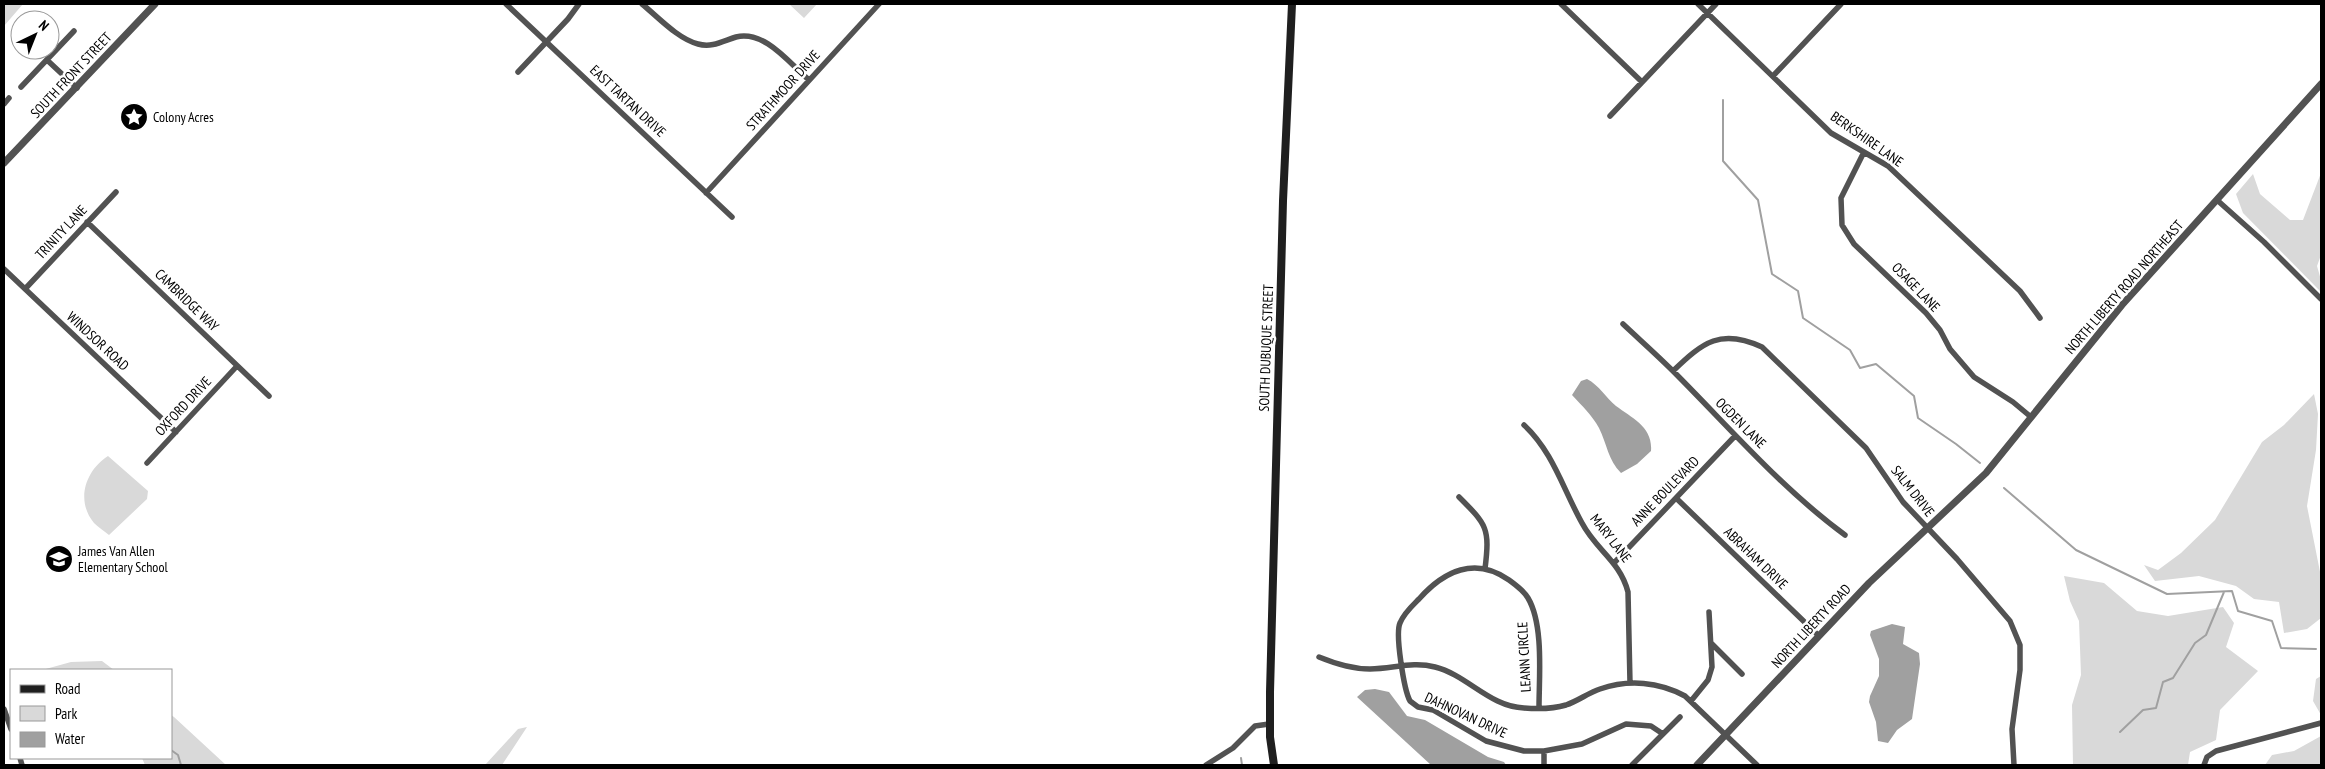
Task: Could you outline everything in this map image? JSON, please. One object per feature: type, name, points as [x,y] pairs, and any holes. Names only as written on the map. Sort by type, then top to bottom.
[{"type":"main road","name":"SOUTH DUBUQUE STREET","points":[[1274,765],[1269,724],[1283,201],[1292,4]]},
{"type":"street","name":"SOUTH FRONT STREET","points":[[4,164],[155,4]]},
{"type":"street","name":"EAST TARTAN DRIVE","points":[[506,4],[732,217]]},
{"type":"street","points":[[518,72],[579,4]]},
{"type":"street","points":[[642,4],[683,37],[700,45],[710,46],[737,37],[759,38],[770,44],[809,80]]},
{"type":"street","name":"STRATHMOOR DRIVE","points":[[706,193],[878,4]]},
{"type":"street","points":[[1561,4],[1642,82]]},
{"type":"street","name":"BERKSHIRE LANE","points":[[1698,4],[1831,133],[1888,166],[2020,291],[2040,318]]},
{"type":"street","points":[[1610,116],[1716,4]]},
{"type":"street","points":[[1773,76],[1841,4]]},
{"type":"street","points":[[60,46],[74,31]]},
{"type":"street","points":[[21,87],[47,60],[77,88]]},
{"type":"street","name":"NORTH LIBERTY ROAD NORTHEAST","points":[[1949,510],[1986,473],[2122,305],[2321,84]]},
{"type":"street","points":[[4,104],[9,98]]},
{"type":"street","name":"OSAGE LANE","points":[[1864,152],[1841,198],[1842,225],[1854,244],[1926,313],[1940,330],[1950,349],[1974,377],[2014,402],[2031,418]]},
{"type":"street","name":"TRINITY LANE","points":[[25,289],[116,192]]},
{"type":"street","points":[[2217,200],[2264,242],[2321,299]]},
{"type":"street","name":"CAMBRIDGE WAY","points":[[87,222],[269,396]]},
{"type":"street","name":"WINDSOR ROAD","points":[[4,269],[176,432]]},
{"type":"street","name":"OGDEN LANE","points":[[1623,324],[1673,371],[1735,436],[1822,518],[1845,535]]},
{"type":"street","name":"SALM DRIVE","points":[[1673,371],[1693,352],[1710,341],[1734,337],[1746,339],[1762,347],[1866,448],[1903,502],[1927,530],[1957,559],[2010,621],[2020,645],[2020,670],[2012,729],[2014,765]]},
{"type":"street","name":"OXFORD DRIVE","points":[[147,463],[237,366]]},
{"type":"street","name":"MARY LANE","points":[[1524,425],[1538,438],[1547,451],[1582,524],[1593,540],[1621,571],[1628,592],[1630,682]]},
{"type":"street","name":"ANNE BOULEVARD","points":[[1614,562],[1735,436]]},
{"type":"street","points":[[1459,497],[1476,515],[1486,531],[1488,543],[1485,569]]},
{"type":"street","name":"ABRAHAM DRIVE","points":[[1676,498],[1819,636]]},
{"type":"street","name":"NORTH LIBERTY ROAD","points":[[1697,765],[1869,583],[1949,510]]},
{"type":"street","name":"LEANN CIRCLE","points":[[1403,664],[1398,632],[1407,611],[1432,584],[1445,575],[1458,570],[1485,569],[1503,576],[1518,587],[1528,598],[1534,613],[1538,639],[1539,708]]},
{"type":"street","points":[[1691,701],[1708,680],[1712,668],[1710,612]]},
{"type":"street","points":[[1711,643],[1742,674]]},
{"type":"street","points":[[1319,657],[1354,668],[1371,669],[1403,664],[1436,667],[1456,676],[1492,698],[1522,708],[1566,705],[1600,689],[1630,682],[1654,684],[1671,689],[1691,701],[1757,765]]},
{"type":"street","name":"DAHNOVAN DRIVE","points":[[1403,664],[1406,694],[1410,701],[1418,707],[1433,710],[1486,741],[1505,747],[1544,751],[1582,744],[1626,724],[1651,726],[1663,734]]},
{"type":"street","points":[[4,709],[10,726]]},
{"type":"street","points":[[1632,765],[1680,717]]},
{"type":"street","points":[[2204,765],[2207,757],[2216,750],[2321,723]]},
{"type":"street","points":[[1206,765],[1233,748],[1256,726],[1269,724]]},
{"type":"street","points":[[1544,751],[1544,765]]},
{"type":"green space","points":[[4,4],[23,4],[18,10],[10,10],[10,19],[4,26]]},
{"type":"green space","points":[[789,4],[817,4],[804,18]]},
{"type":"green space","points":[[2321,173],[2321,255],[2317,266],[2321,280],[2321,292],[2243,213],[2236,194],[2253,174],[2260,194],[2290,220],[2303,220]]},
{"type":"green space","points":[[2314,394],[2318,414],[2316,450],[2307,506],[2321,577],[2321,618],[2307,629],[2284,633],[2279,602],[2254,599],[2236,586],[2199,576],[2155,581],[2144,565],[2158,570],[2181,553],[2215,520],[2262,442],[2284,425]]},
{"type":"green space","points":[[108,456],[148,491],[147,499],[109,535],[94,523],[88,514],[84,495],[89,477],[100,462]]},
{"type":"green space","points":[[2064,576],[2104,583],[2137,611],[2168,616],[2223,607],[2234,623],[2226,647],[2258,671],[2220,710],[2216,740],[2190,752],[2188,765],[2073,765],[2072,705],[2081,675],[2079,621],[2070,601]]},
{"type":"green space","points":[[102,661],[113,669],[46,669],[71,662]]},
{"type":"green space","points":[[2321,676],[2321,715],[2313,701],[2316,679]]},
{"type":"green space","points":[[172,716],[226,765],[145,765],[142,759],[172,759]]},
{"type":"green space","points":[[527,727],[502,765],[485,765],[518,729]]},
{"type":"green space","points":[[2321,736],[2321,765],[2265,765],[2272,755],[2294,751]]},
{"type":"water","points":[[1587,379],[1616,406],[1635,419],[1649,436],[1651,451],[1637,464],[1621,473],[1610,457],[1596,423],[1572,395],[1581,381]]},
{"type":"water","points":[[1892,624],[1905,627],[1903,644],[1919,653],[1920,664],[1912,719],[1897,730],[1888,743],[1878,741],[1876,722],[1869,702],[1879,676],[1879,659],[1870,635],[1871,631]]},
{"type":"water","points":[[1375,689],[1389,692],[1407,716],[1425,720],[1488,757],[1504,762],[1506,765],[1431,765],[1357,697],[1365,690]]},
{"type":"waterway","points":[[1723,100],[1723,161],[1758,200],[1772,274],[1798,291],[1803,318],[1850,350],[1860,368],[1876,364],[1914,396],[1918,418],[1980,463]]},
{"type":"waterway","points":[[2004,488],[2076,550],[2167,594],[2232,591],[2238,611],[2272,621],[2281,648],[2316,649]]},
{"type":"waterway","points":[[2120,732],[2143,710],[2156,708],[2163,682],[2173,678],[2195,643],[2206,635],[2224,592]]},
{"type":"waterway","points":[[172,751],[178,755],[181,765]]},
{"type":"waterway","points":[[1241,758],[1242,765]]},
{"type":"place","name":"Colony Acres","points":[[134,117]]},
{"type":"place","name":"James Van Allen Elementary School","points":[[59,559]]}]
